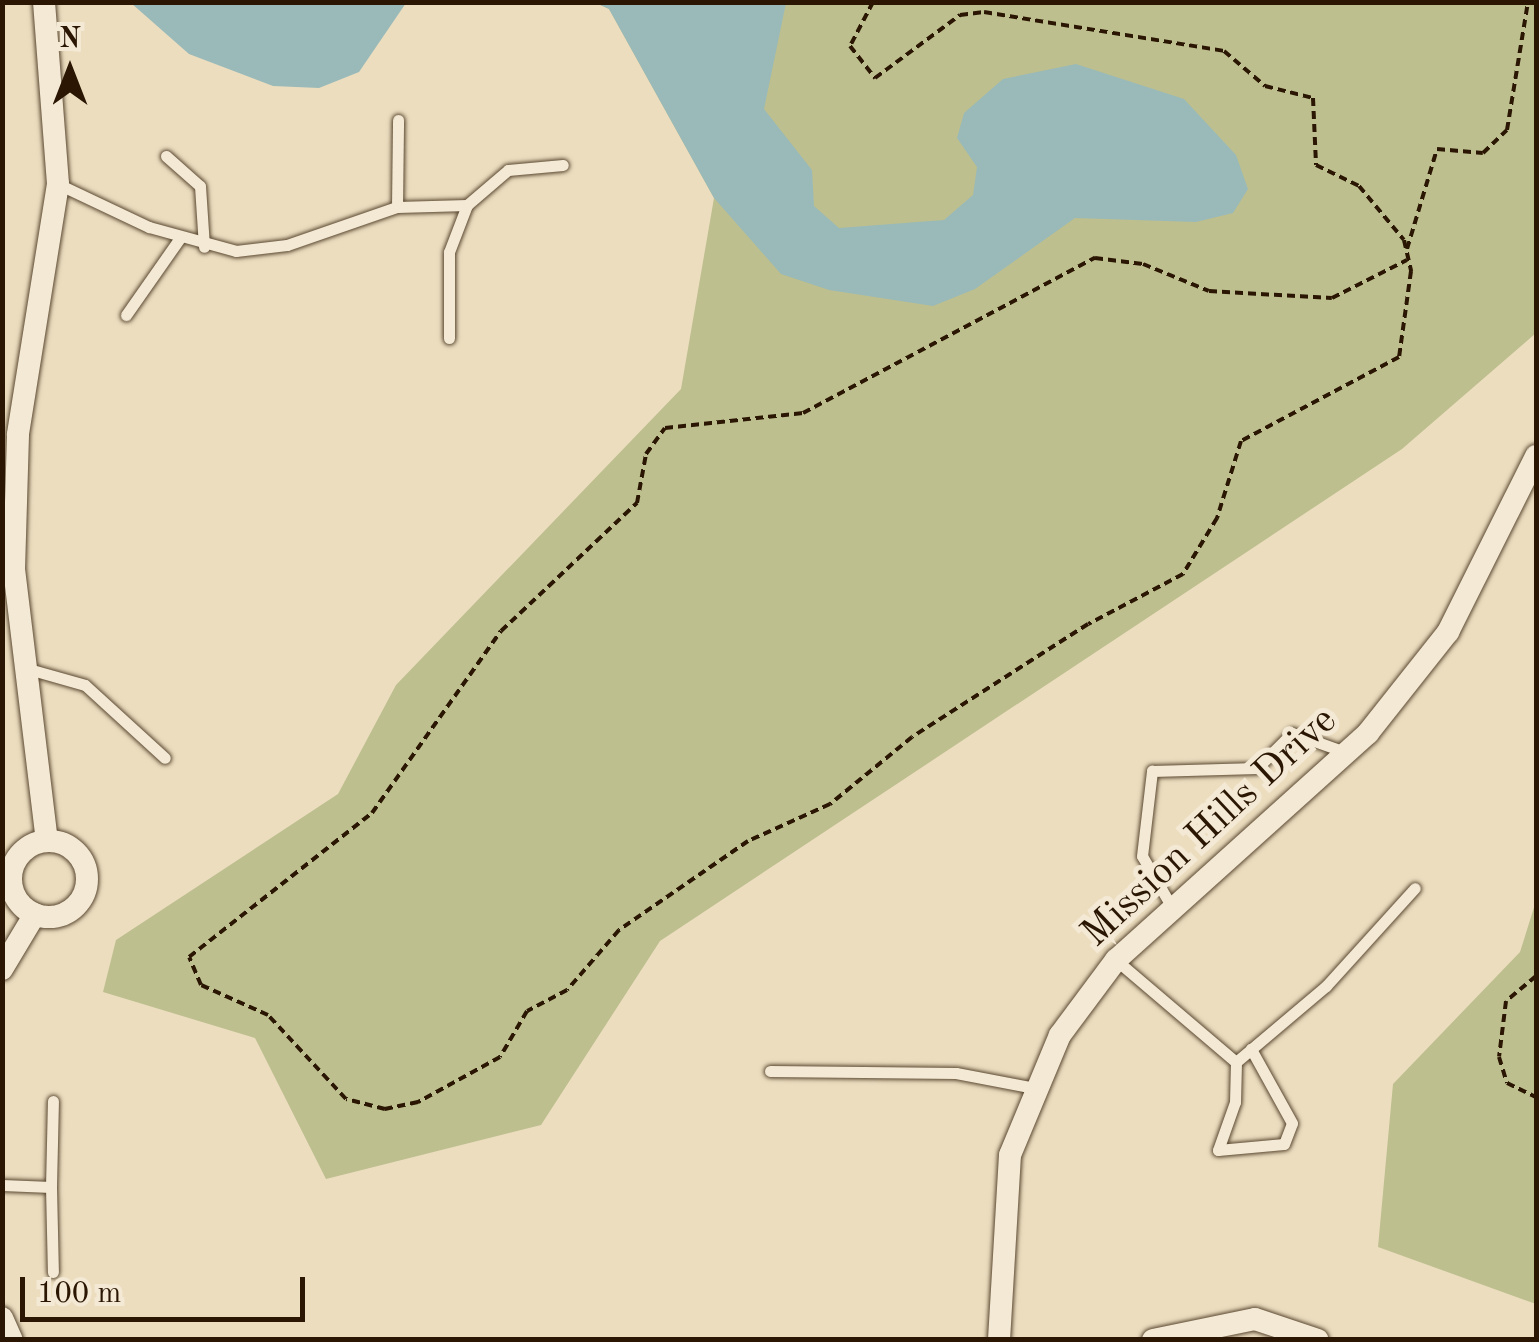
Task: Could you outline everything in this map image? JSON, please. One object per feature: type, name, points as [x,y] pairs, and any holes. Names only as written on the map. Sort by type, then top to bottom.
[{"type":"street","points":[[44,2],[58,184],[18,435],[21,667],[47,841]]},
{"type":"street","name":"Mission Hills Drive","points":[[999,1340],[1001,1215],[1010,1156],[1060,1035],[1116,960],[1346,752],[1448,632],[1536,456]]},
{"type":"street","points":[[47,841],[80,856],[86,891],[60,916],[35,914],[10,888],[6,865],[47,841]]},
{"type":"street","points":[[2,969],[35,914]]},
{"type":"street","points":[[2,1318],[12,1340]]},
{"type":"street","points":[[1153,1340],[1255,1319],[1316,1339]]},
{"type":"lane","points":[[398,120],[398,207]]},
{"type":"lane","points":[[166,156],[200,186],[204,247]]},
{"type":"lane","points":[[449,338],[448,252],[466,206],[508,170],[563,165]]},
{"type":"lane","points":[[58,184],[204,247],[288,246],[398,207],[466,206]]},
{"type":"lane","points":[[126,316],[180,238]]},
{"type":"lane","points":[[21,667],[84,686],[165,758]]},
{"type":"lane","points":[[1173,909],[1142,856],[1152,771],[1257,768],[1292,733],[1346,752]]},
{"type":"lane","points":[[1251,1049],[1292,1123],[1284,1144],[1218,1150],[1236,1062],[1251,1049],[1326,986],[1416,888]]},
{"type":"lane","points":[[1116,960],[1236,1062]]},
{"type":"lane","points":[[770,1071],[956,1073],[1035,1088]]},
{"type":"lane","points":[[52,1272],[53,1101]]},
{"type":"lane","points":[[2,1185],[51,1186]]},
{"type":"path","points":[[873,2],[850,46],[876,78],[960,15],[984,12],[1224,51],[1265,86],[1312,98],[1316,164],[1359,186],[1407,249]]},
{"type":"path","points":[[1407,260],[1332,298],[1209,291],[1143,264],[1096,258],[804,413],[665,428],[646,454],[636,502],[501,631],[372,813],[196,947],[192,977],[268,1016],[324,1082],[363,1107],[418,1102],[500,1057],[527,1011],[567,990],[620,930],[748,841],[830,804],[912,737],[1088,624],[1183,574],[1217,518],[1241,442],[1399,356],[1407,260],[1407,249],[1437,149],[1483,153],[1507,130],[1528,2]]},
{"type":"path","points":[[1536,976],[1506,1001],[1499,1057],[1507,1083],[1536,1097]]},
{"type":"green space","points":[[596,3],[1536,3],[1536,333],[1402,449],[660,941],[541,1125],[326,1179],[255,1038],[103,992],[116,940],[338,794],[396,685],[681,389],[714,198],[609,9]]},
{"type":"green space","points":[[1536,901],[1536,1304],[1378,1247],[1393,1084],[1520,952]]},
{"type":"water","points":[[131,3],[406,3],[359,72],[319,88],[273,86],[189,54]]},
{"type":"water","points":[[596,3],[786,3],[764,109],[812,170],[814,206],[839,228],[944,220],[973,195],[977,167],[957,138],[964,113],[1003,79],[1076,64],[1184,99],[1236,155],[1248,189],[1233,213],[1196,222],[1075,218],[975,289],[933,306],[829,290],[781,274],[714,198],[609,9]]}]
